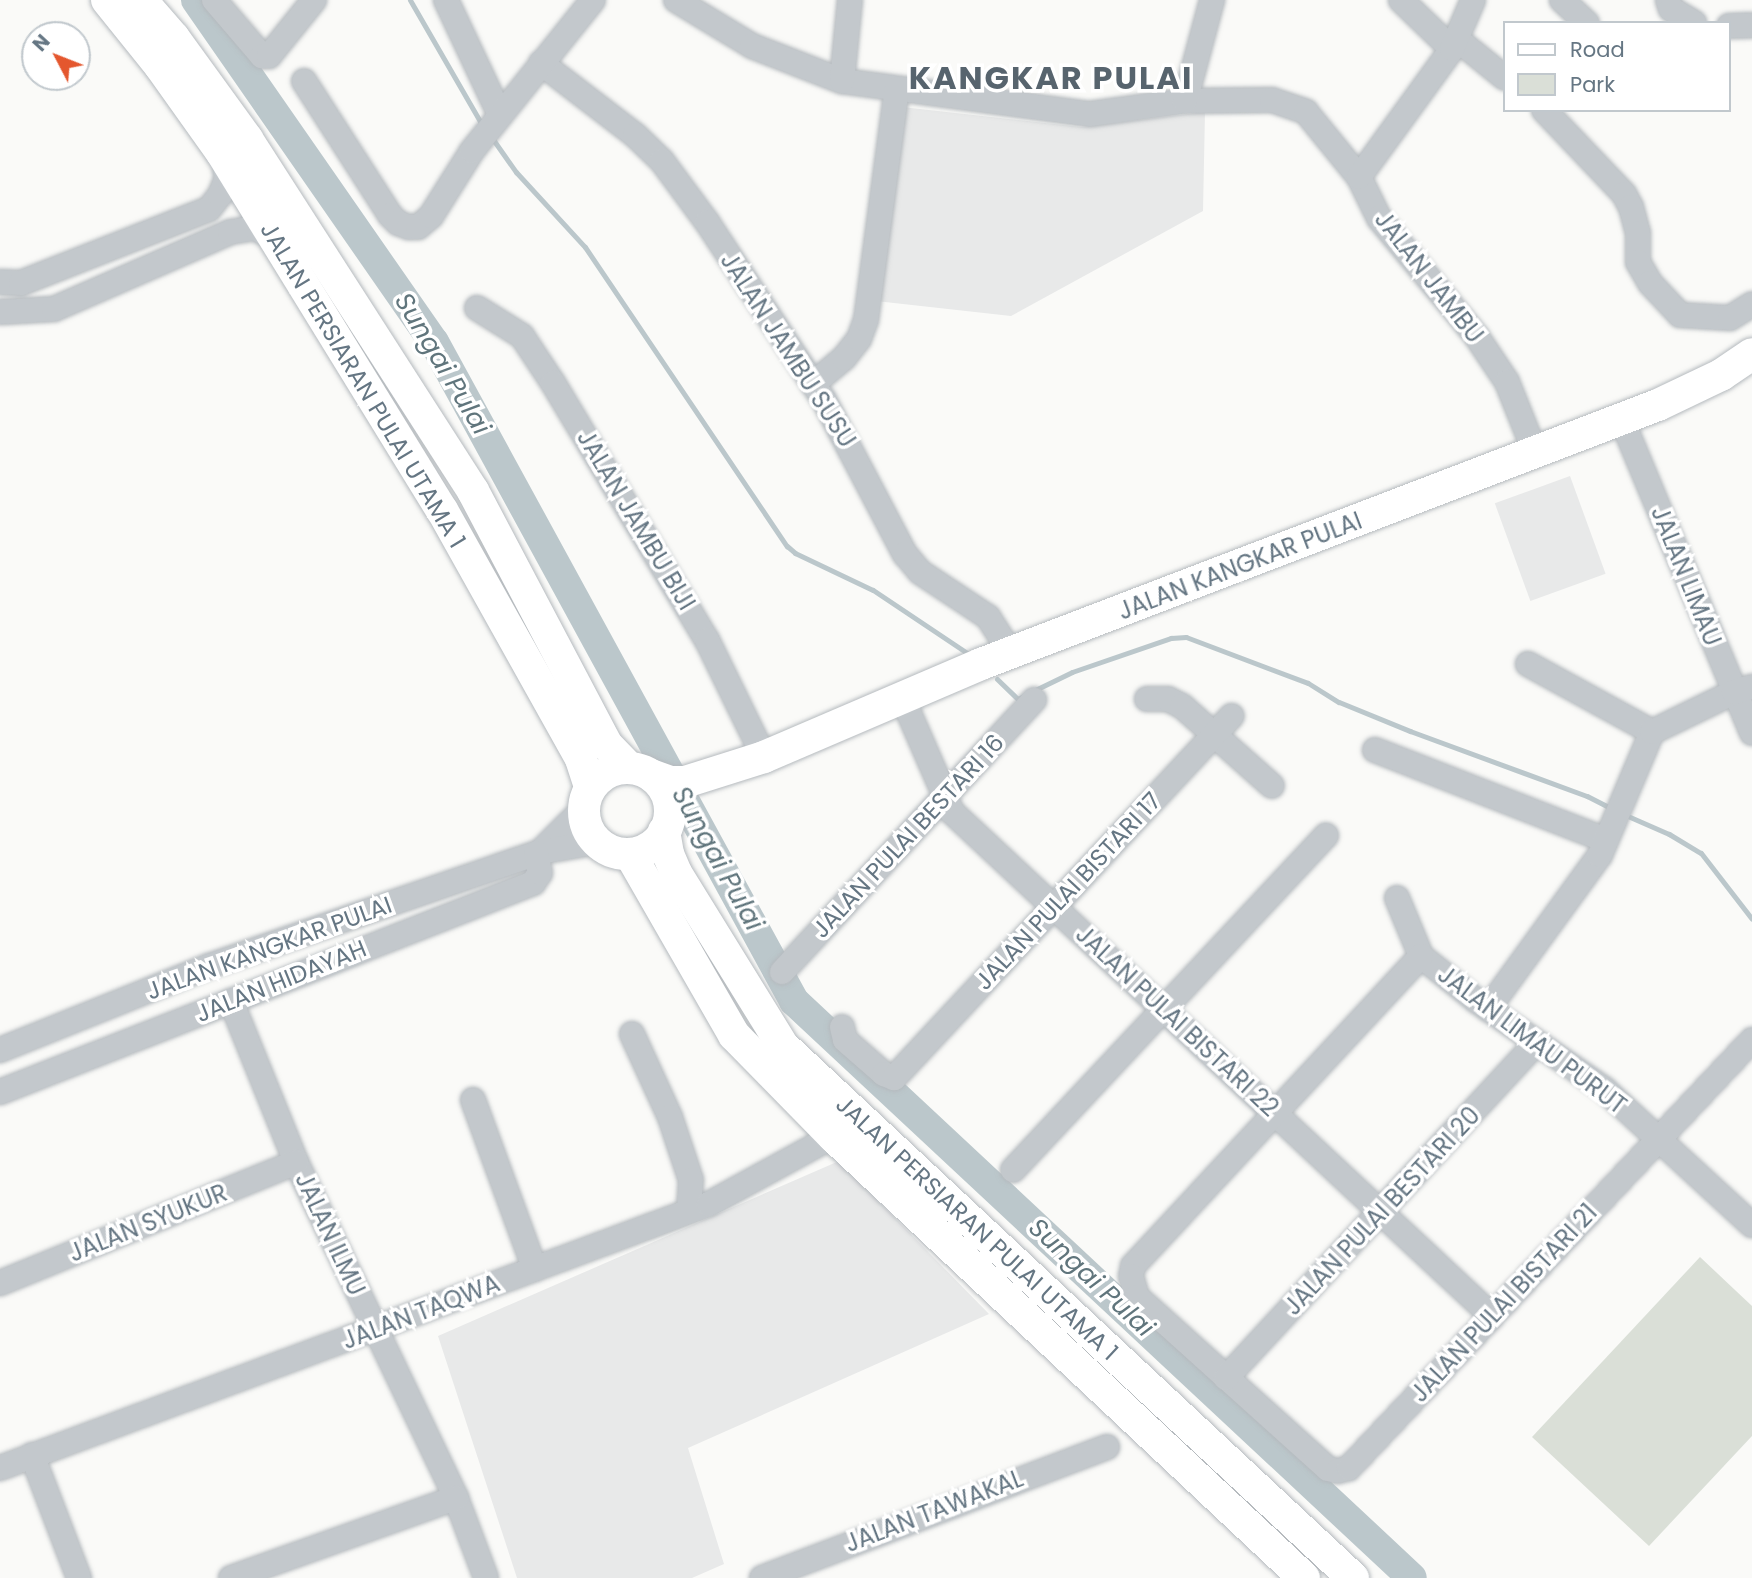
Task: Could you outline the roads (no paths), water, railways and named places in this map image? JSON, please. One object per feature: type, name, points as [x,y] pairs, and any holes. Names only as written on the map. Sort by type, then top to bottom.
[{"type":"main road","points":[[167,0],[174,38]]},
{"type":"main road","name":"JALAN PERSIARAN PULAI UTAMA 1","points":[[120,2],[174,38],[247,139],[473,491],[607,745],[668,795],[668,854],[676,873],[783,1046],[1353,1578]]},
{"type":"main road","name":"JALAN PERSIARAN PULAI UTAMA 1","points":[[120,2],[222,153],[442,510],[581,759],[587,798]]},
{"type":"main road","name":"JALAN KANGKAR PULAI","points":[[668,795],[1011,653],[1658,405],[1721,375],[1752,354]]},
{"type":"main road","points":[[606,772],[668,795],[656,843],[630,854],[607,849],[597,842],[587,829],[587,798],[606,772]]},
{"type":"main road","name":"JALAN PERSIARAN PULAI UTAMA 1","points":[[630,854],[734,1035],[834,1136],[1304,1578]]},
{"type":"street","points":[[214,0],[262,56],[269,56],[314,0]]},
{"type":"street","points":[[446,0],[500,115]]},
{"type":"street","points":[[304,81],[381,203],[398,223],[408,228],[418,227],[431,216],[472,151],[593,0]]},
{"type":"street","points":[[676,0],[752,46],[842,82],[1090,114],[1185,101],[1212,0]]},
{"type":"street","points":[[842,82],[850,0]]},
{"type":"street","points":[[1401,0],[1455,44],[1504,77]]},
{"type":"street","points":[[1359,177],[1455,44],[1473,0]]},
{"type":"street","points":[[1562,0],[1585,21]]},
{"type":"street","points":[[1668,0],[1671,9],[1691,21]]},
{"type":"street","points":[[1731,26],[1752,25]]},
{"type":"street","name":"JALAN JAMBU SUSU","points":[[541,63],[635,135],[662,161],[707,222],[843,431],[905,554],[920,572],[988,617],[1011,653]]},
{"type":"street","points":[[813,384],[844,358],[859,339],[866,320],[897,89]]},
{"type":"street","name":"JALAN JAMBU","points":[[1185,101],[1272,100],[1306,112],[1359,177],[1379,218],[1477,337],[1507,382],[1535,452]]},
{"type":"street","points":[[1546,112],[1624,194],[1631,207],[1638,233],[1638,262],[1650,283],[1680,315],[1730,318],[1752,304]]},
{"type":"street","points":[[26,311],[10,282],[209,209],[220,195],[227,178],[222,153]]},
{"type":"street","points":[[0,313],[54,309],[230,232],[256,228],[276,241]]},
{"type":"street","name":"JALAN JAMBU BIJI","points":[[477,308],[522,336],[553,383],[708,640],[764,757]]},
{"type":"street","name":"JALAN LIMAU","points":[[1621,418],[1743,690],[1752,733]]},
{"type":"street","points":[[1528,664],[1652,732]]},
{"type":"street","points":[[1488,1009],[1601,855],[1652,732],[1743,690]]},
{"type":"street","name":"JALAN PULAI BISTARI 22","points":[[902,697],[952,812],[1055,905],[1492,1316]]},
{"type":"street","points":[[1147,699],[1168,699],[1223,724],[1272,786]]},
{"type":"street","name":"JALAN PULAI BESTARI 16","points":[[782,972],[1034,700]]},
{"type":"street","name":"JALAN PULAI BISTARI 17","points":[[842,1027],[845,1040],[884,1074],[894,1078],[1223,724]]},
{"type":"street","points":[[1375,750],[1606,840]]},
{"type":"street","name":"JALAN KANGKAR PULAI","points":[[538,853],[587,798]]},
{"type":"street","points":[[1013,1170],[1326,835]]},
{"type":"street","name":"JALAN KANGKAR PULAI","points":[[0,1051],[209,966],[538,853],[597,842]]},
{"type":"street","name":"JALAN HIDAYAH","points":[[0,1092],[533,883],[540,873],[538,853]]},
{"type":"street","name":"JALAN LIMAU PURUT","points":[[1397,898],[1420,956],[1488,1009],[1604,1089],[1752,1225]]},
{"type":"street","points":[[396,903],[408,930]]},
{"type":"street","points":[[1226,1378],[1138,1297],[1131,1276],[1133,1266],[1420,956]]},
{"type":"street","name":"JALAN ILMU","points":[[231,1001],[296,1162],[456,1498],[486,1578]]},
{"type":"street","points":[[632,1034],[670,1117],[691,1180],[690,1211]]},
{"type":"street","name":"JALAN PULAI BISTARI 21","points":[[1226,1378],[1328,1469],[1338,1471],[1349,1468],[1752,1040]]},
{"type":"street","name":"JALAN PULAI BESTARI 20","points":[[1226,1378],[1536,1043]]},
{"type":"street","points":[[473,1100],[510,1194],[535,1269]]},
{"type":"street","name":"JALAN TAQWA","points":[[0,1468],[709,1204],[834,1136]]},
{"type":"street","name":"JALAN SYUKUR","points":[[0,1283],[296,1162]]},
{"type":"street","name":"JALAN TAWAKAL","points":[[762,1578],[1107,1447]]},
{"type":"street","points":[[32,1455],[79,1578]]},
{"type":"street","points":[[231,1578],[278,1570],[456,1498]]},
{"type":"waterway","name":"Sungai Pulai","points":[[196,0],[434,342],[794,1001],[1412,1578]]},
{"type":"waterway","points":[[410,0],[481,123]]},
{"type":"waterway","points":[[492,138],[516,172],[585,247],[787,546],[795,553],[873,590],[973,657]]},
{"type":"waterway","points":[[1033,691],[1072,672],[1171,638],[1186,637],[1308,683],[1339,702],[1410,731],[1587,796],[1611,808]]},
{"type":"waterway","points":[[997,679],[1018,699],[1024,696]]},
{"type":"waterway","points":[[1630,817],[1669,834],[1701,853],[1752,919]]},
{"type":"district","name":"KANGKAR PULAI","points":[[1051,78]]}]
